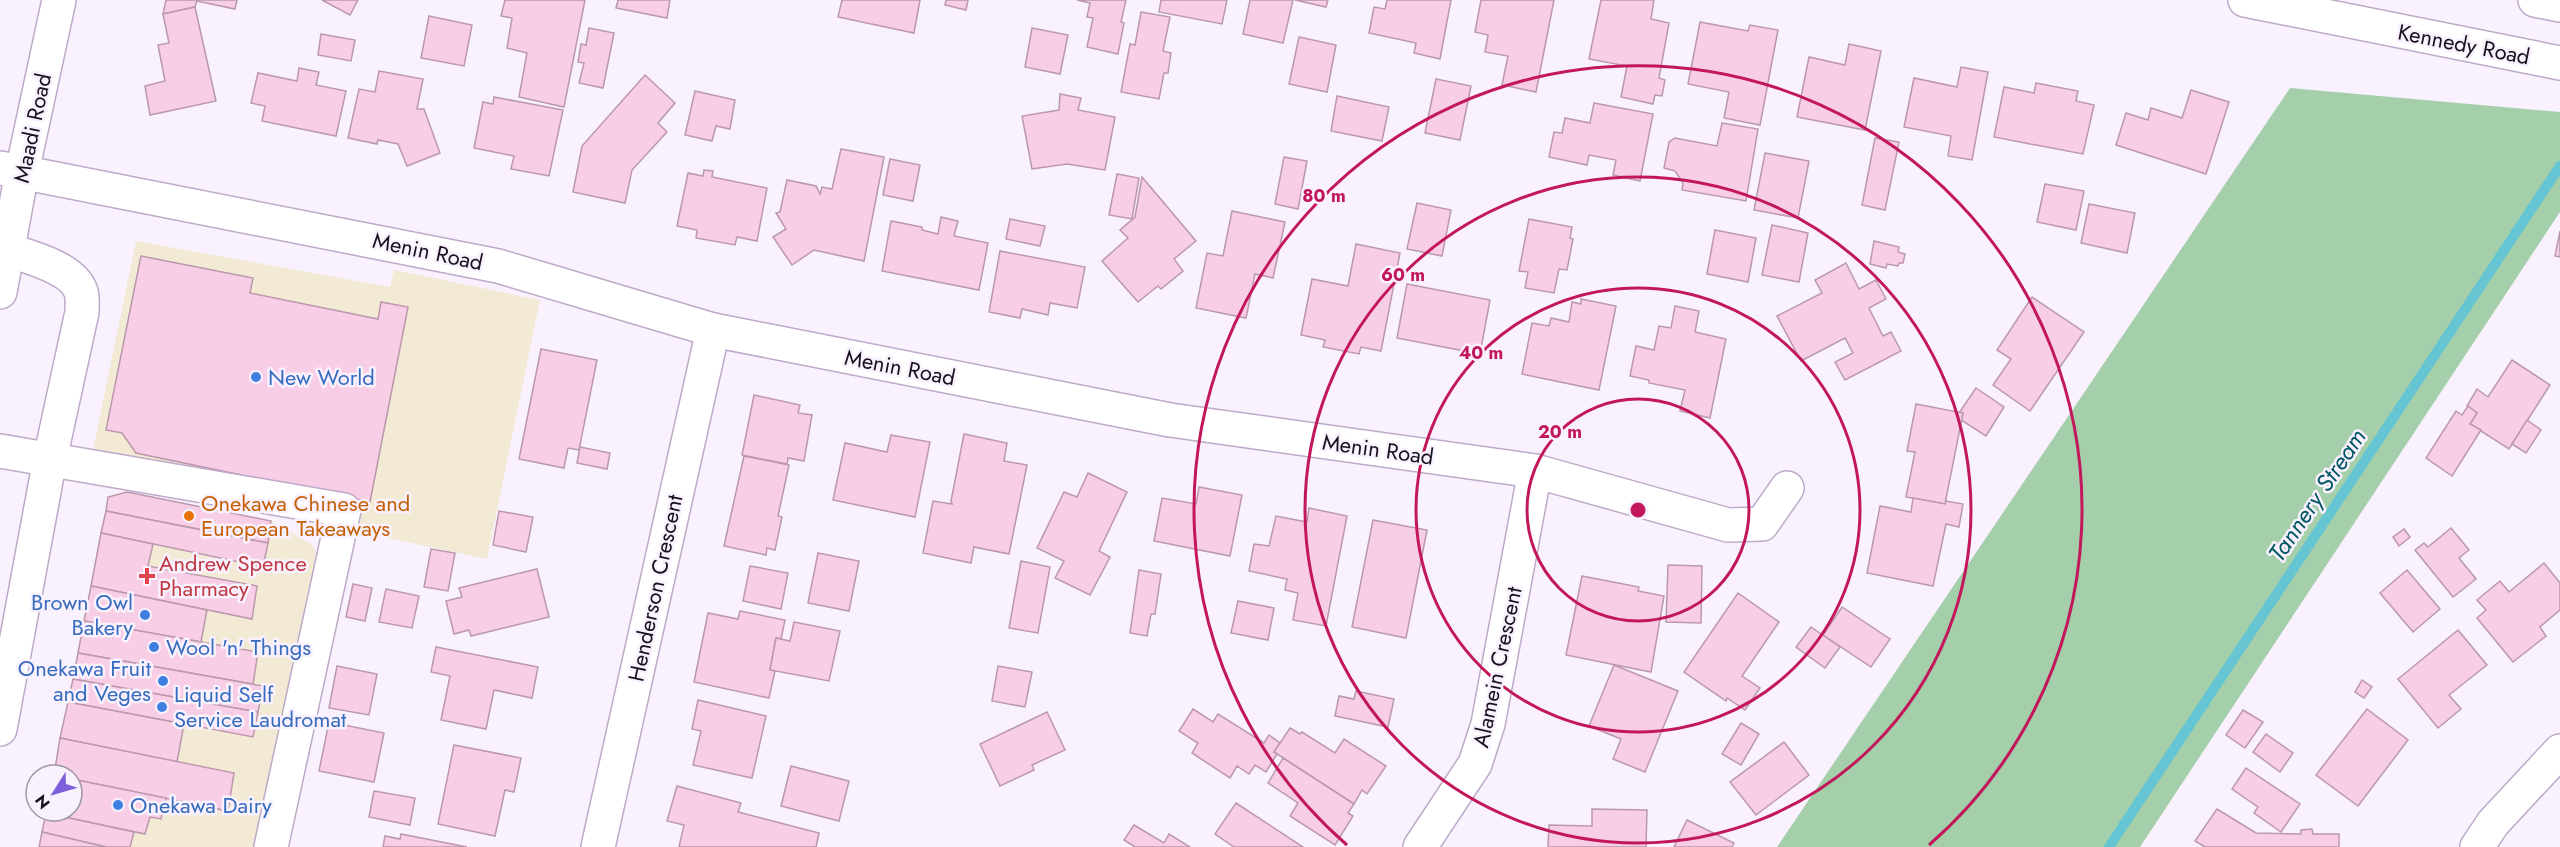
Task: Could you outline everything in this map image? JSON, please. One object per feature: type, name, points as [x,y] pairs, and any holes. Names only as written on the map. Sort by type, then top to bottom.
[{"type":"street","name":"Maadi Road","points":[[0,292],[8,250],[11,170],[58,0]]},
{"type":"street","name":"Kennedy Road","points":[[2245,0],[2371,12],[2560,63]]},
{"type":"street","points":[[2535,0],[2560,5]]},
{"type":"street","name":"Menin Road","points":[[11,170],[498,266],[712,330],[1170,420],[1535,471],[1728,525],[1762,524],[1787,488]]},
{"type":"street","points":[[0,729],[50,459],[82,312],[81,291],[70,277],[50,264],[8,250]]},
{"type":"street","name":"Henderson Crescent","points":[[598,847],[712,330]]},
{"type":"street","points":[[0,451],[344,510],[271,847]]},
{"type":"street","name":"Alamein Crescent","points":[[1420,847],[1475,764],[1488,724],[1535,471]]},
{"type":"street","points":[[2477,847],[2493,823],[2560,751]]},
{"type":"shaded area","points":[[136,241],[390,287],[394,270],[540,300],[487,559],[355,531],[361,503],[93,450]]},
{"type":"shaded area","points":[[127,492],[271,521],[311,544],[322,559],[261,847],[39,847],[44,823],[84,823],[84,763],[56,763],[108,497]]},
{"type":"green space","points":[[2290,88],[2560,112],[2560,212],[2140,847],[1777,847]]},
{"type":"building","points":[[166,0],[237,0],[235,9],[197,1],[195,7],[163,14]]},
{"type":"building","points":[[322,0],[358,0],[350,15]]},
{"type":"building","points":[[505,0],[585,0],[564,107],[519,97],[527,53],[507,48],[512,18],[501,16]]},
{"type":"building","points":[[618,0],[670,0],[667,18],[616,8]]},
{"type":"building","points":[[842,0],[920,0],[914,33],[838,17]]},
{"type":"building","points":[[946,0],[968,0],[966,10],[945,5]]},
{"type":"building","points":[[1077,0],[1126,0],[1118,54],[1087,47],[1093,18],[1087,17],[1090,3]]},
{"type":"building","points":[[1161,0],[1227,0],[1222,24],[1159,12]]},
{"type":"building","points":[[1250,0],[1293,0],[1283,43],[1243,34]]},
{"type":"building","points":[[1295,0],[1328,0],[1326,7]]},
{"type":"building","points":[[1387,0],[1451,0],[1440,59],[1414,53],[1416,43],[1369,33],[1374,7],[1385,9]]},
{"type":"building","points":[[1481,0],[1554,0],[1536,92],[1502,85],[1508,56],[1485,52],[1488,35],[1475,32]]},
{"type":"building","points":[[1601,0],[1654,0],[1651,19],[1669,23],[1659,78],[1665,80],[1662,96],[1655,95],[1653,104],[1621,97],[1627,66],[1589,59]]},
{"type":"building","points":[[195,7],[216,101],[150,115],[145,86],[165,81],[158,45],[169,43],[163,14]]},
{"type":"building","points":[[1141,12],[1170,17],[1163,51],[1171,53],[1168,73],[1164,73],[1159,99],[1121,92],[1130,44],[1135,45]]},
{"type":"building","points":[[429,16],[472,25],[464,66],[421,58]]},
{"type":"building","points":[[1700,22],[1748,31],[1750,25],[1778,30],[1760,125],[1724,118],[1729,92],[1688,84]]},
{"type":"building","points":[[589,28],[614,33],[603,88],[579,83],[584,63],[578,62],[581,44],[586,45]]},
{"type":"building","points":[[1032,28],[1068,35],[1060,74],[1025,67]]},
{"type":"building","points":[[321,34],[355,40],[351,61],[318,55]]},
{"type":"building","points":[[1299,37],[1336,45],[1327,92],[1289,84]]},
{"type":"building","points":[[1849,44],[1881,51],[1865,130],[1797,117],[1809,57],[1845,65]]},
{"type":"building","points":[[1961,67],[1988,72],[1972,160],[1948,156],[1951,136],[1904,127],[1914,78],[1957,87]]},
{"type":"building","points":[[299,68],[319,72],[316,85],[346,91],[336,136],[262,121],[265,106],[251,103],[258,73],[297,81]]},
{"type":"building","points":[[379,71],[423,79],[417,109],[424,109],[440,153],[407,166],[398,144],[378,140],[377,144],[348,138],[359,89],[375,92]]},
{"type":"building","points":[[645,75],[675,103],[658,123],[667,132],[632,170],[625,203],[573,192],[582,146]]},
{"type":"building","points":[[1436,79],[1471,86],[1460,140],[1425,133]]},
{"type":"building","points":[[2036,83],[2078,91],[2076,101],[2094,105],[2083,154],[1994,137],[2004,87],[2034,93]]},
{"type":"building","points":[[2191,90],[2229,102],[2206,174],[2116,145],[2126,113],[2148,120],[2151,108],[2182,118]]},
{"type":"building","points":[[695,91],[735,100],[730,129],[716,126],[712,141],[685,135]]},
{"type":"building","points":[[1060,94],[1081,98],[1078,110],[1115,117],[1105,170],[1067,164],[1032,169],[1022,116],[1059,110]]},
{"type":"building","points":[[1337,96],[1389,107],[1382,141],[1331,131]]},
{"type":"building","points":[[494,97],[563,110],[549,176],[511,169],[514,156],[474,148],[483,102],[493,104]]},
{"type":"building","points":[[1594,103],[1653,114],[1640,181],[1613,175],[1616,160],[1589,155],[1587,165],[1549,157],[1554,132],[1562,133],[1565,118],[1590,123]]},
{"type":"building","points":[[1722,123],[1758,129],[1746,201],[1682,190],[1683,183],[1675,171],[1664,168],[1669,142],[1675,138],[1717,146]]},
{"type":"building","points":[[1875,138],[1899,142],[1885,210],[1862,205]]},
{"type":"building","points":[[841,149],[884,157],[864,261],[814,250],[792,265],[773,237],[786,229],[776,213],[780,212],[787,180],[816,186],[820,194],[822,187],[832,189]]},
{"type":"building","points":[[1765,153],[1809,161],[1798,218],[1754,210]]},
{"type":"building","points":[[1284,157],[1307,161],[1298,209],[1275,204]]},
{"type":"building","points":[[890,159],[920,165],[913,201],[883,195]]},
{"type":"building","points":[[704,170],[713,171],[712,177],[767,188],[757,241],[737,237],[735,245],[696,238],[697,230],[677,226],[688,173],[703,176]]},
{"type":"building","points":[[1117,174],[1139,178],[1132,219],[1109,215]]},
{"type":"building","points":[[1142,177],[1196,241],[1174,259],[1183,271],[1161,289],[1158,286],[1138,302],[1102,261],[1128,238],[1120,230],[1135,217]]},
{"type":"building","points":[[2045,184],[2084,191],[2076,230],[2037,222]]},
{"type":"building","points":[[1417,203],[1451,210],[1442,256],[1407,249]]},
{"type":"building","points":[[2089,204],[2135,213],[2127,253],[2081,243]]},
{"type":"building","points":[[1232,211],[1285,222],[1273,278],[1255,274],[1246,318],[1196,308],[1207,253],[1223,256]]},
{"type":"building","points":[[941,217],[958,221],[954,236],[988,243],[979,290],[882,271],[891,221],[922,227],[922,230],[938,234]]},
{"type":"building","points":[[1010,219],[1045,226],[1040,246],[1006,239]]},
{"type":"building","points":[[1529,219],[1572,227],[1570,238],[1573,239],[1567,270],[1559,269],[1554,293],[1525,288],[1528,272],[1519,271]]},
{"type":"building","points":[[1772,225],[1808,233],[1799,282],[1762,275]]},
{"type":"building","points":[[1715,230],[1756,238],[1748,282],[1707,274]]},
{"type":"building","points":[[2560,231],[2560,257],[2555,256]]},
{"type":"building","points":[[1874,241],[1899,247],[1898,252],[1905,254],[1903,263],[1899,263],[1898,266],[1887,264],[1886,268],[1870,264]]},
{"type":"building","points":[[1356,244],[1400,253],[1381,351],[1361,347],[1359,354],[1323,347],[1325,340],[1301,335],[1312,279],[1348,286]]},
{"type":"building","points":[[1000,251],[1085,267],[1077,308],[1050,303],[1048,315],[1022,309],[1020,318],[989,312]]},
{"type":"building","name":"New World","points":[[141,256],[253,278],[250,293],[378,319],[381,302],[408,307],[370,502],[136,453],[122,433],[106,430]]},
{"type":"building","points":[[1846,263],[1859,289],[1876,280],[1886,299],[1869,308],[1883,336],[1891,332],[1901,351],[1845,380],[1835,362],[1853,353],[1845,338],[1801,361],[1777,316],[1822,293],[1815,280]]},
{"type":"building","points":[[1407,284],[1490,300],[1480,354],[1397,338]]},
{"type":"building","points":[[2032,297],[2084,332],[2030,411],[1993,385],[2011,359],[1997,350]]},
{"type":"building","points":[[1581,299],[1616,306],[1599,390],[1522,374],[1532,323],[1549,326],[1551,318],[1569,322],[1572,302],[1581,304]]},
{"type":"building","points":[[1675,306],[1699,311],[1695,332],[1726,339],[1710,418],[1680,411],[1685,390],[1649,383],[1649,380],[1630,376],[1636,346],[1654,350],[1659,326],[1671,328]]},
{"type":"building","points":[[541,349],[597,360],[579,450],[568,448],[564,468],[519,459]]},
{"type":"building","points":[[2512,360],[2550,385],[2509,449],[2470,424],[2477,413],[2467,406],[2477,389],[2488,397]]},
{"type":"building","points":[[1976,388],[2004,407],[1986,436],[1961,420],[1963,413],[1959,413]]},
{"type":"building","points":[[754,395],[800,405],[798,413],[812,415],[804,461],[788,458],[787,464],[742,455]]},
{"type":"building","points":[[1916,404],[1963,413],[1945,504],[1906,497],[1915,452],[1907,451]]},
{"type":"building","points":[[2468,406],[2477,413],[2470,424],[2481,430],[2452,476],[2426,458],[2456,411],[2462,415]]},
{"type":"building","points":[[2527,420],[2541,430],[2526,453],[2512,444]]},
{"type":"building","points":[[964,434],[1007,443],[1004,461],[1027,465],[1009,554],[974,547],[971,563],[923,553],[933,501],[952,504]]},
{"type":"building","points":[[891,435],[930,442],[915,517],[833,500],[845,443],[887,452]]},
{"type":"building","points":[[580,447],[610,453],[607,469],[577,463]]},
{"type":"building","points":[[744,456],[789,465],[778,516],[782,517],[775,550],[767,548],[766,555],[724,546]]},
{"type":"building","points":[[1088,473],[1127,492],[1099,551],[1110,557],[1090,595],[1055,578],[1064,561],[1037,548],[1064,492],[1077,497]]},
{"type":"building","points":[[1199,487],[1242,495],[1230,556],[1154,541],[1162,498],[1196,504]]},
{"type":"building","name":"Onekawa Chinese and European Takeaways","points":[[127,492],[271,521],[268,543],[106,511],[108,497]]},
{"type":"building","points":[[1913,498],[1945,504],[1946,501],[1963,504],[1959,527],[1946,524],[1933,586],[1867,573],[1880,506],[1911,512]]},
{"type":"building","points":[[1309,508],[1347,516],[1326,626],[1293,620],[1298,593],[1285,590],[1287,579],[1249,571],[1254,544],[1269,546],[1276,516],[1307,522]]},
{"type":"building","points":[[106,511],[268,543],[263,567],[101,533]]},
{"type":"building","points":[[499,511],[533,517],[526,552],[493,545]]},
{"type":"building","points":[[1373,520],[1427,530],[1406,638],[1352,627]]},
{"type":"building","points":[[2451,528],[2469,550],[2459,558],[2476,579],[2453,597],[2415,550],[2424,543],[2428,547]]},
{"type":"building","points":[[2404,529],[2410,537],[2399,546],[2393,537]]},
{"type":"building","name":"Andrew Spence Pharmacy","points":[[101,533],[153,544],[148,566],[257,586],[252,619],[91,586]]},
{"type":"building","points":[[431,549],[455,553],[448,591],[424,587]]},
{"type":"building","points":[[818,553],[859,561],[849,611],[808,603]]},
{"type":"building","points":[[1021,561],[1050,567],[1038,633],[1009,628]]},
{"type":"building","points":[[2544,563],[2560,583],[2560,610],[2540,627],[2546,636],[2513,662],[2477,618],[2486,610],[2477,600],[2500,581],[2509,592]]},
{"type":"building","points":[[1668,565],[1702,566],[1701,623],[1666,622]]},
{"type":"building","points":[[750,566],[788,573],[781,609],[743,601]]},
{"type":"building","points":[[537,569],[549,617],[471,636],[469,630],[454,634],[446,601],[462,597],[459,588]]},
{"type":"building","points":[[1139,570],[1161,574],[1155,614],[1151,614],[1147,636],[1130,633]]},
{"type":"building","points":[[2407,570],[2440,609],[2413,632],[2380,593]]},
{"type":"building","points":[[1582,576],[1639,587],[1638,591],[1664,596],[1651,672],[1566,655]]},
{"type":"building","points":[[353,584],[372,588],[365,621],[346,617]]},
{"type":"building","name":"Brown Owl Bakery","points":[[91,586],[207,610],[201,642],[84,621]]},
{"type":"building","points":[[386,589],[419,596],[412,628],[379,622]]},
{"type":"building","points":[[1738,593],[1779,622],[1742,676],[1760,688],[1745,710],[1727,698],[1726,701],[1684,672]]},
{"type":"building","points":[[1238,601],[1274,608],[1268,640],[1231,633]]},
{"type":"building","points":[[1842,607],[1890,639],[1871,667],[1823,635]]},
{"type":"building","points":[[740,611],[785,620],[781,639],[776,638],[770,670],[775,671],[769,698],[694,682],[708,613],[738,619]]},
{"type":"building","name":"Wool 'n' Things","points":[[84,621],[258,652],[253,684],[78,653]]},
{"type":"building","points":[[794,622],[840,631],[829,681],[770,670],[776,638],[790,641]]},
{"type":"building","points":[[1811,627],[1840,647],[1825,668],[1796,647]]},
{"type":"building","points":[[2458,630],[2487,665],[2449,695],[2461,709],[2438,728],[2398,679]]},
{"type":"building","points":[[436,647],[538,667],[532,698],[494,690],[486,729],[441,720],[450,676],[431,672]]},
{"type":"building","name":"Onekawa Fruit and Veges","points":[[78,653],[263,686],[258,712],[73,679]]},
{"type":"building","points":[[1614,665],[1678,691],[1645,772],[1613,759],[1621,739],[1589,726]]},
{"type":"building","points":[[337,666],[377,674],[369,715],[329,708]]},
{"type":"building","points":[[998,666],[1032,672],[1025,707],[992,701]]},
{"type":"building","name":"Liquid Self Service Laudromat","points":[[73,679],[258,712],[253,737],[68,702]]},
{"type":"building","points":[[2362,680],[2372,687],[2364,698],[2355,692]]},
{"type":"building","points":[[1356,691],[1394,699],[1388,727],[1335,716],[1339,696],[1354,699]]},
{"type":"building","points":[[698,700],[766,716],[752,778],[693,765],[701,731],[692,729]]},
{"type":"building","points":[[68,702],[184,724],[177,762],[60,738]]},
{"type":"building","points":[[1193,709],[1213,722],[1218,714],[1264,743],[1269,735],[1280,743],[1274,752],[1277,754],[1266,772],[1255,765],[1249,774],[1237,766],[1230,778],[1192,753],[1198,743],[1179,731]]},
{"type":"building","points":[[2367,709],[2408,740],[2358,806],[2316,775]]},
{"type":"building","points":[[2243,710],[2263,722],[2245,748],[2226,735]]},
{"type":"building","points":[[1047,712],[1065,750],[1032,765],[1034,770],[1000,786],[980,744]]},
{"type":"building","points":[[329,722],[384,733],[374,782],[319,771]]},
{"type":"building","points":[[1741,723],[1759,734],[1741,765],[1722,754]]},
{"type":"building","points":[[1290,728],[1300,734],[1302,732],[1335,753],[1344,739],[1386,766],[1367,794],[1362,790],[1354,804],[1274,752]]},
{"type":"building","points":[[2266,734],[2293,753],[2280,772],[2253,752]]},
{"type":"building","points":[[60,738],[234,773],[228,811],[84,781],[84,763],[56,763]]},
{"type":"building","points":[[1784,742],[1809,775],[1756,815],[1730,782]]},
{"type":"building","points":[[454,745],[521,758],[514,792],[505,790],[495,836],[438,824]]},
{"type":"building","points":[[1283,758],[1354,804],[1348,813],[1353,816],[1335,845],[1290,816],[1298,803],[1268,783]]},
{"type":"building","points":[[791,766],[849,781],[839,821],[781,806]]},
{"type":"building","points":[[2246,768],[2300,804],[2281,832],[2254,813],[2258,807],[2232,789]]},
{"type":"building","name":"Onekawa Dairy","points":[[84,781],[166,798],[161,819],[150,817],[145,834],[84,821]]},
{"type":"building","points":[[677,786],[741,803],[738,812],[819,833],[816,847],[679,847],[684,825],[667,821]]},
{"type":"building","points":[[374,791],[415,798],[410,825],[369,817]]},
{"type":"building","points":[[1236,803],[1303,847],[1234,847],[1215,834]]},
{"type":"building","points":[[1592,809],[1647,810],[1646,847],[1548,847],[1549,825],[1592,826]]},
{"type":"building","points":[[2217,809],[2256,833],[2301,834],[2301,830],[2312,829],[2313,834],[2339,834],[2339,847],[2205,847],[2195,841]]},
{"type":"building","points":[[1687,820],[1734,843],[1732,847],[1674,847]]},
{"type":"building","points":[[84,821],[134,832],[130,847],[106,847],[42,832],[44,823]]},
{"type":"building","points":[[1134,825],[1164,843],[1169,834],[1190,847],[1135,847],[1124,840]]},
{"type":"building","points":[[42,832],[106,847],[39,847]]},
{"type":"building","points":[[401,834],[467,847],[383,847],[385,836],[400,839]]},
{"type":"waterway","name":"Tannery Stream","points":[[2109,847],[2560,166]]},
{"type":"place","name":"New World","points":[[256,377]]},
{"type":"place","name":"Onekawa Chinese and European Takeaways","points":[[189,516]]},
{"type":"place","name":"Andrew Spence Pharmacy","points":[[147,576]]},
{"type":"place","name":"Brown Owl Bakery","points":[[145,615]]},
{"type":"place","name":"Wool 'n' Things","points":[[154,647]]},
{"type":"place","name":"Onekawa Fruit and Veges","points":[[163,681]]},
{"type":"place","name":"Liquid Self Service Laudromat","points":[[162,707]]},
{"type":"place","name":"Onekawa Dairy","points":[[118,805]]}]
